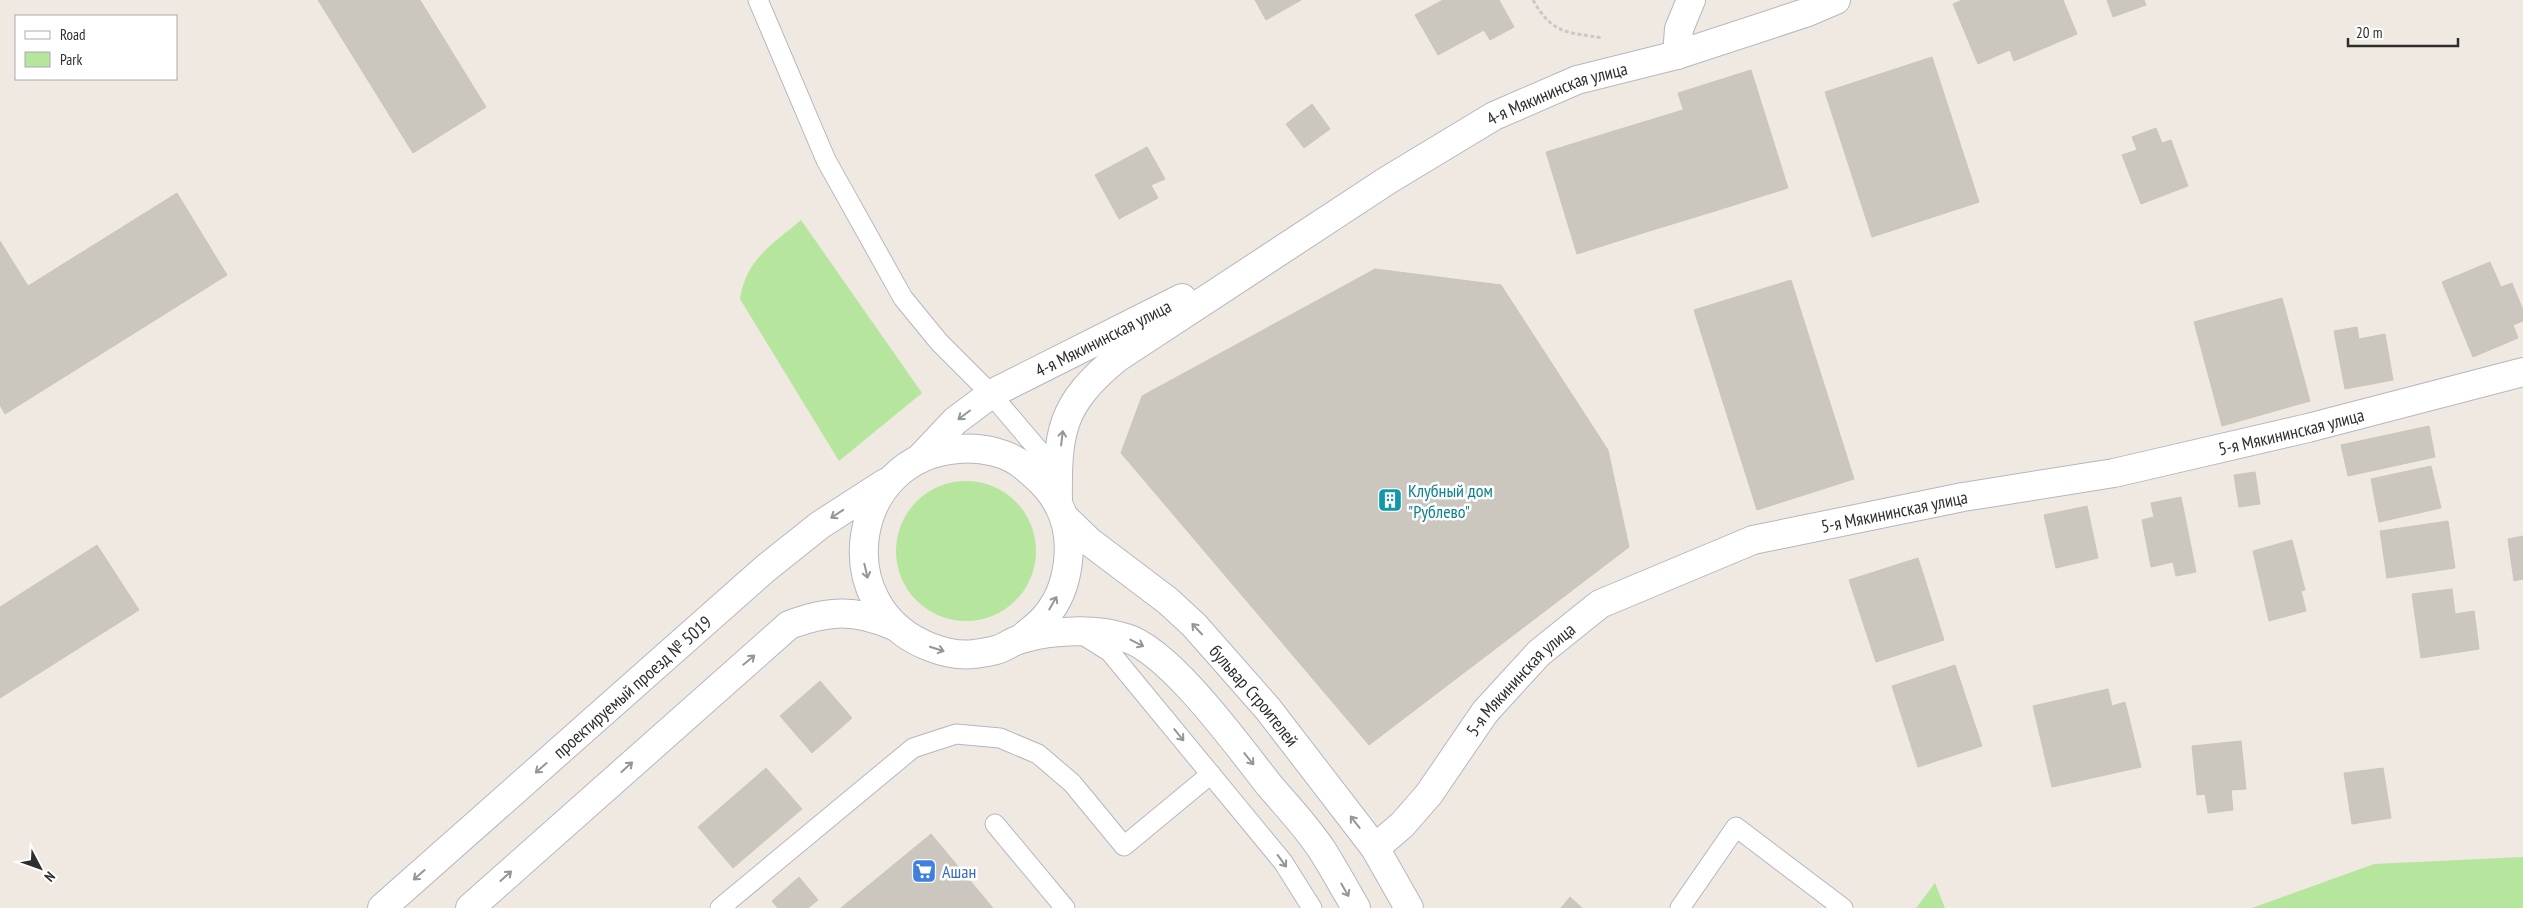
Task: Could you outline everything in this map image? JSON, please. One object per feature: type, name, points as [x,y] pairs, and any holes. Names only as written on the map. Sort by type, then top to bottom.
[{"type":"street","points":[[1677,55],[1679,29],[1691,0]]},
{"type":"street","name":"4-я Мякининская улица","points":[[1061,511],[1058,473],[1064,422],[1076,400],[1093,378],[1117,358],[1388,180],[1494,116],[1577,80],[1677,55],[1808,12],[1836,0]]},
{"type":"street","name":"4-я Мякининская улица","points":[[918,459],[955,421],[991,394],[1301,238]]},
{"type":"street","name":"5-я Мякининская улица","points":[[1375,848],[1402,825],[1429,794],[1485,712],[1540,653],[1600,604],[1753,540],[1963,497],[2114,473],[2308,428],[2523,372]]},
{"type":"street","name":"бульвар Строителей","points":[[1356,908],[1321,849],[1183,680],[1148,648],[1126,638],[1075,630],[1021,639],[996,650],[969,655],[942,652],[916,642],[894,626],[874,600],[864,569],[864,536],[873,505],[892,478],[918,459],[944,450],[971,448],[998,452],[1022,464],[1043,482],[1061,511],[1090,542],[1168,601],[1194,625],[1268,709],[1375,848],[1409,908]]},
{"type":"street","name":"проектируемый проезд № 5019","points":[[382,908],[766,568],[820,525],[892,478]]},
{"type":"street","name":"бульвар Строителей","points":[[1021,639],[1046,616],[1064,586],[1069,551],[1061,511]]},
{"type":"street","points":[[470,908],[790,625],[817,615],[847,612],[874,618],[894,626]]},
{"type":"lane","points":[[758,0],[826,160],[903,298],[939,342],[991,394],[1058,473]]},
{"type":"lane","points":[[1075,630],[1110,652],[1283,862],[1312,908]]},
{"type":"lane","points":[[720,908],[913,748],[956,734],[1000,738],[1038,754],[1072,783],[1124,846],[1211,774]]},
{"type":"lane","points":[[995,824],[1065,908]]},
{"type":"lane","points":[[1680,908],[1736,828],[1843,908]]},
{"type":"path","points":[[1534,0],[1540,11],[1558,30],[1627,43],[1642,64]]},
{"type":"green space","points":[[801,220],[922,393],[839,461],[740,299],[743,285],[754,263],[771,245]]},
{"type":"green space","points":[[966,481],[980,482],[993,486],[1015,502],[1031,524],[1035,537],[1035,565],[1031,578],[1015,600],[993,616],[980,620],[966,621],[952,620],[939,616],[917,600],[901,578],[897,565],[896,551],[897,537],[901,524],[917,502],[939,486],[952,482]]},
{"type":"green space","points":[[2523,857],[2523,908],[2252,908],[2374,864]]},
{"type":"green space","points":[[1935,883],[1945,908],[1916,908]]},
{"type":"building","points":[[318,0],[420,0],[486,107],[413,153]]},
{"type":"building","points":[[1255,0],[1301,0],[1266,20]]},
{"type":"building","points":[[1443,0],[1499,0],[1514,27],[1490,40],[1484,30],[1438,55],[1415,15]]},
{"type":"building","points":[[1962,0],[2063,0],[2077,34],[2014,61],[2010,50],[1978,64],[1953,4]]},
{"type":"building","points":[[2107,0],[2144,0],[2146,5],[2113,17]]},
{"type":"building","points":[[1932,57],[1979,202],[1872,237],[1825,92]]},
{"type":"building","points":[[1751,70],[1788,188],[1715,211],[1678,93]]},
{"type":"building","points":[[1312,104],[1330,129],[1304,148],[1286,124]]},
{"type":"building","points":[[1683,110],[1715,211],[1646,232],[1614,131]]},
{"type":"building","points":[[2156,128],[2162,143],[2171,140],[2188,186],[2141,204],[2122,155],[2137,150],[2132,137]]},
{"type":"building","points":[[1614,131],[1646,232],[1577,254],[1546,152]]},
{"type":"building","points":[[1147,147],[1165,179],[1151,185],[1158,198],[1119,219],[1095,175]]},
{"type":"building","points":[[177,193],[227,275],[5,414],[0,405],[0,241],[28,286]]},
{"type":"building","points":[[2490,262],[2501,287],[2512,283],[2523,310],[2523,321],[2513,325],[2518,338],[2473,357],[2442,282]]},
{"type":"building","name":"Клубный дом \"Рублево\"","points":[[1375,269],[1501,285],[1608,450],[1629,547],[1369,745],[1121,453],[1142,396]]},
{"type":"building","points":[[1791,280],[1854,479],[1757,510],[1694,310]]},
{"type":"building","points":[[1396,294],[1451,299],[1501,321],[1536,351],[1572,404],[1585,457],[1581,516],[1488,487],[1487,466],[1482,445],[1473,426],[1458,410],[1441,398],[1421,390],[1400,387],[1379,390],[1359,397],[1341,409],[1327,425],[1317,444],[1311,464],[1311,486],[1316,507],[1326,526],[1340,542],[1357,554],[1377,562],[1398,565],[1419,563],[1432,656],[1355,650],[1302,625],[1259,585],[1232,533],[1223,476],[1231,421],[1255,371],[1293,331],[1342,305]]},
{"type":"building","points":[[2282,298],[2310,401],[2222,426],[2194,322]]},
{"type":"building","points":[[2357,327],[2359,339],[2385,334],[2393,380],[2345,389],[2334,331]]},
{"type":"building","points":[[2429,426],[2435,457],[2348,476],[2341,445]]},
{"type":"building","points":[[2431,466],[2441,508],[2379,522],[2371,479]]},
{"type":"building","points":[[2255,472],[2260,504],[2239,507],[2234,475]]},
{"type":"building","points":[[2181,497],[2196,572],[2176,576],[2173,562],[2151,567],[2142,520],[2154,517],[2151,503]]},
{"type":"building","points":[[2087,506],[2098,558],[2056,568],[2044,515]]},
{"type":"building","points":[[2448,521],[2455,568],[2387,578],[2380,531]]},
{"type":"building","points":[[2523,536],[2523,579],[2514,581],[2508,539]]},
{"type":"building","points":[[2292,540],[2305,590],[2301,591],[2306,611],[2269,621],[2253,551]]},
{"type":"building","points":[[97,545],[139,610],[0,698],[0,607]]},
{"type":"building","points":[[1918,558],[1944,640],[1876,662],[1849,580]]},
{"type":"building","points":[[2452,589],[2455,614],[2474,611],[2479,649],[2421,658],[2412,594]]},
{"type":"building","points":[[1955,665],[1982,746],[1918,767],[1892,686]]},
{"type":"building","points":[[820,681],[852,718],[812,753],[780,716]]},
{"type":"building","points":[[2108,689],[2112,706],[2125,702],[2141,767],[2052,787],[2033,706]]},
{"type":"building","points":[[2241,741],[2246,789],[2231,790],[2233,810],[2208,813],[2205,794],[2197,795],[2192,746]]},
{"type":"building","points":[[766,768],[802,809],[733,868],[698,827]]},
{"type":"building","points":[[2383,768],[2391,818],[2352,824],[2344,773]]},
{"type":"building","name":"Ашан","points":[[931,834],[993,908],[841,908]]},
{"type":"building","points":[[799,877],[818,900],[808,908],[778,908],[772,901]]},
{"type":"building","points":[[1570,897],[1582,908],[1561,908]]},
{"type":"place","name":"Клубный дом \"Рублево\"","points":[[1390,500]]},
{"type":"place","name":"Ашан","points":[[924,871]]}]
